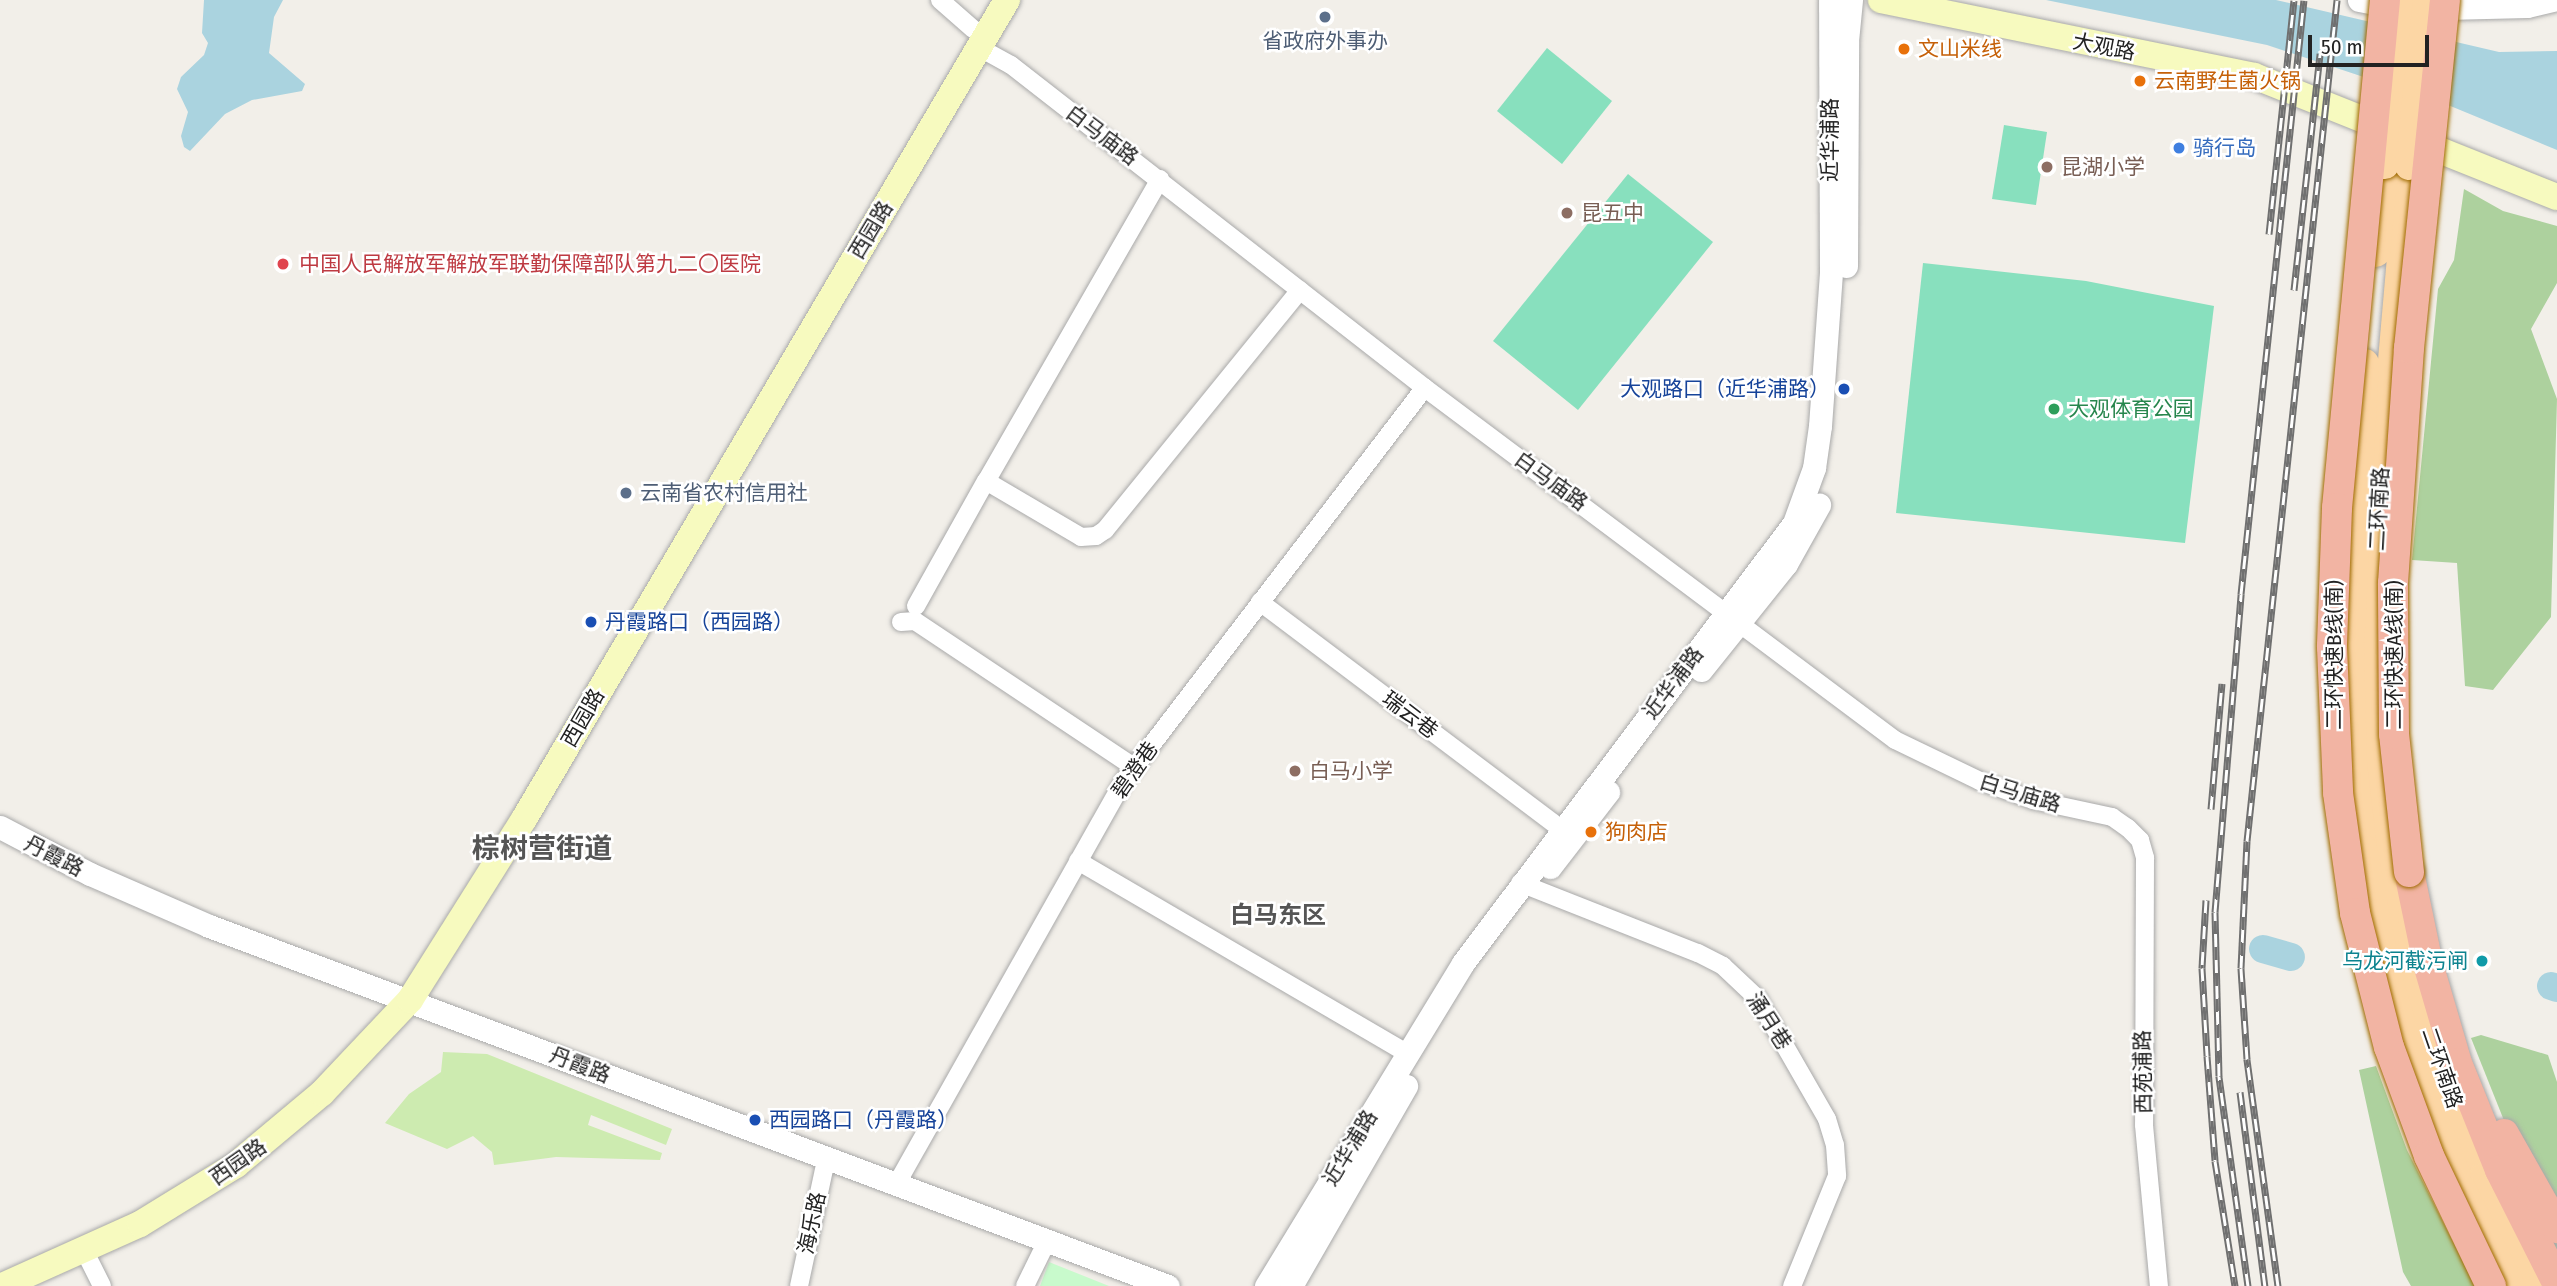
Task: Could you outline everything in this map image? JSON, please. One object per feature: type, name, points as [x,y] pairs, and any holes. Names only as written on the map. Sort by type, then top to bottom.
[{"type":"highway","name":"二环快速B线(南)","points":[[2385,0],[2337,495],[2332,647],[2336,765],[2350,881],[2379,1012],[2429,1156],[2491,1286]]},
{"type":"highway","name":"二环快速A线(南)","points":[[2445,0],[2409,348],[2393,583],[2394,734],[2409,872],[2428,964],[2457,1063],[2500,1170],[2557,1283]]},
{"type":"highway","points":[[2409,872],[2434,964],[2469,1057],[2512,1149],[2557,1228]]},
{"type":"main road","name":"西园路","points":[[976,38],[989,0]]},
{"type":"main road","name":"西园路","points":[[2,1286],[84,1250],[190,1195],[276,1135],[365,1050],[402,997],[512,805],[976,38],[1007,0]]},
{"type":"main road","name":"大观路","points":[[1881,0],[2254,76],[2557,197]]},
{"type":"main road","name":"二环南路","points":[[2403,0],[2376,559],[2374,707],[2384,826],[2403,936],[2434,1051],[2483,1177],[2538,1286]]},
{"type":"main road","name":"二环南路","points":[[2427,0],[2397,166],[2363,388],[2351,581],[2350,708],[2358,810],[2380,941],[2418,1077],[2461,1187],[2511,1286]]},
{"type":"main road","name":"西园路","points":[[0,1270],[132,1211],[227,1152],[311,1082],[402,997]]},
{"type":"street","name":"白马庙路","points":[[940,0],[976,38],[1425,388],[1733,616],[1895,740],[2011,793],[2112,817],[2140,840],[2145,858]]},
{"type":"street","name":"近华浦路","points":[[1266,1286],[1463,963],[1527,887],[1733,616],[1794,523],[1814,468],[1831,271],[1830,0]]},
{"type":"street","name":"近华浦路","points":[[1291,1286],[1560,828],[1733,616],[1807,532],[1829,470],[1846,268],[1847,37],[1851,0]]},
{"type":"street","points":[[2359,0],[2405,9],[2476,4],[2527,6],[2552,0]]},
{"type":"street","points":[[916,606],[1145,197],[1160,179]]},
{"type":"street","points":[[986,481],[1081,537],[1096,536],[1105,530],[1300,290]]},
{"type":"street","name":"碧澄巷","points":[[896,1185],[1134,767],[1425,388]]},
{"type":"street","name":"瑞云巷","points":[[1260,602],[1560,828]]},
{"type":"street","points":[[901,622],[915,621],[1134,767]]},
{"type":"street","name":"丹霞路","points":[[0,827],[79,869],[209,926],[826,1160],[1168,1286]]},
{"type":"street","name":"西苑浦路","points":[[2145,858],[2144,1125],[2159,1286]]},
{"type":"street","points":[[1079,861],[1408,1054]]},
{"type":"street","name":"涌月巷","points":[[1527,887],[1698,953],[1723,966],[1758,999],[1827,1119],[1835,1145],[1837,1176],[1792,1286]]},
{"type":"street","name":"海乐路","points":[[799,1286],[826,1160]]},
{"type":"street","points":[[1025,1286],[1047,1241]]},
{"type":"street","points":[[84,1250],[102,1286]]},
{"type":"green space","points":[[1547,48],[1612,101],[1562,164],[1497,111]]},
{"type":"green space","points":[[2004,125],[2047,132],[2036,205],[1992,199]]},
{"type":"green space","points":[[1628,174],[1713,242],[1578,410],[1493,341]]},
{"type":"green space","points":[[2464,189],[2503,211],[2557,226],[2557,283],[2531,329],[2557,399],[2551,617],[2493,690],[2465,686],[2457,563],[2412,560],[2438,289],[2454,260]]},
{"type":"green space","name":"大观体育公园","points":[[1923,263],[2086,281],[2214,306],[2185,543],[1896,513]]},
{"type":"green space","points":[[2481,1035],[2548,1055],[2557,1082],[2557,1253],[2471,1038]]},
{"type":"green space","points":[[443,1052],[487,1054],[672,1129],[666,1145],[591,1115],[588,1125],[662,1153],[660,1160],[556,1157],[494,1165],[492,1152],[473,1136],[447,1149],[385,1123],[409,1094],[441,1072]]},
{"type":"green space","points":[[2376,1066],[2407,1150],[2475,1286],[2411,1286],[2403,1272],[2359,1070]]},
{"type":"green space","points":[[1049,1262],[1109,1286],[1040,1286]]},
{"type":"water","points":[[204,0],[283,0],[274,17],[269,53],[305,84],[302,91],[252,100],[225,114],[190,151],[184,147],[181,136],[188,112],[177,89],[181,77],[204,55],[208,43],[202,33]]},
{"type":"water","points":[[2046,0],[2276,0],[2499,52],[2557,51],[2557,150],[2448,105],[2267,45]]},
{"type":"waterway","points":[[2263,949],[2291,957]]},
{"type":"waterway","points":[[2551,986],[2557,988]]},
{"type":"railway","points":[[2269,234],[2294,0]]},
{"type":"railway","points":[[2248,1286],[2219,1076],[2215,912],[2241,594],[2304,0]]},
{"type":"railway","points":[[2278,1286],[2247,1059],[2241,968],[2247,841],[2337,0]]},
{"type":"railway","points":[[2294,290],[2320,53]]},
{"type":"railway","points":[[2211,809],[2222,683]]},
{"type":"railway","points":[[2206,900],[2202,968],[2207,1056],[2215,1161],[2235,1286]]},
{"type":"railway","points":[[2240,1092],[2265,1286]]},
{"type":"place","name":"省政府外事办","points":[[1325,17]]},
{"type":"place","name":"文山米线","points":[[1904,49]]},
{"type":"place","name":"云南野生菌火锅","points":[[2140,81]]},
{"type":"place","name":"骑行岛","points":[[2179,148]]},
{"type":"place","name":"昆湖小学","points":[[2047,167]]},
{"type":"place","name":"昆五中","points":[[1567,213]]},
{"type":"place","name":"中国人民解放军解放军联勤保障部队第九二〇医院","points":[[283,264]]},
{"type":"place","name":"大观路口（近华浦路）","points":[[1844,389]]},
{"type":"place","name":"大观体育公园","points":[[2054,409]]},
{"type":"place","name":"云南省农村信用社","points":[[626,493]]},
{"type":"place","name":"丹霞路口（西园路）","points":[[591,622]]},
{"type":"place","name":"白马小学","points":[[1295,771]]},
{"type":"place","name":"狗肉店","points":[[1591,832]]},
{"type":"place","name":"乌龙河截污闸","points":[[2482,961]]},
{"type":"place","name":"西园路口（丹霞路）","points":[[755,1120]]},
{"type":"district","name":"棕树营街道","points":[[542,849]]},
{"type":"district","name":"白马东区","points":[[1278,916]]}]
